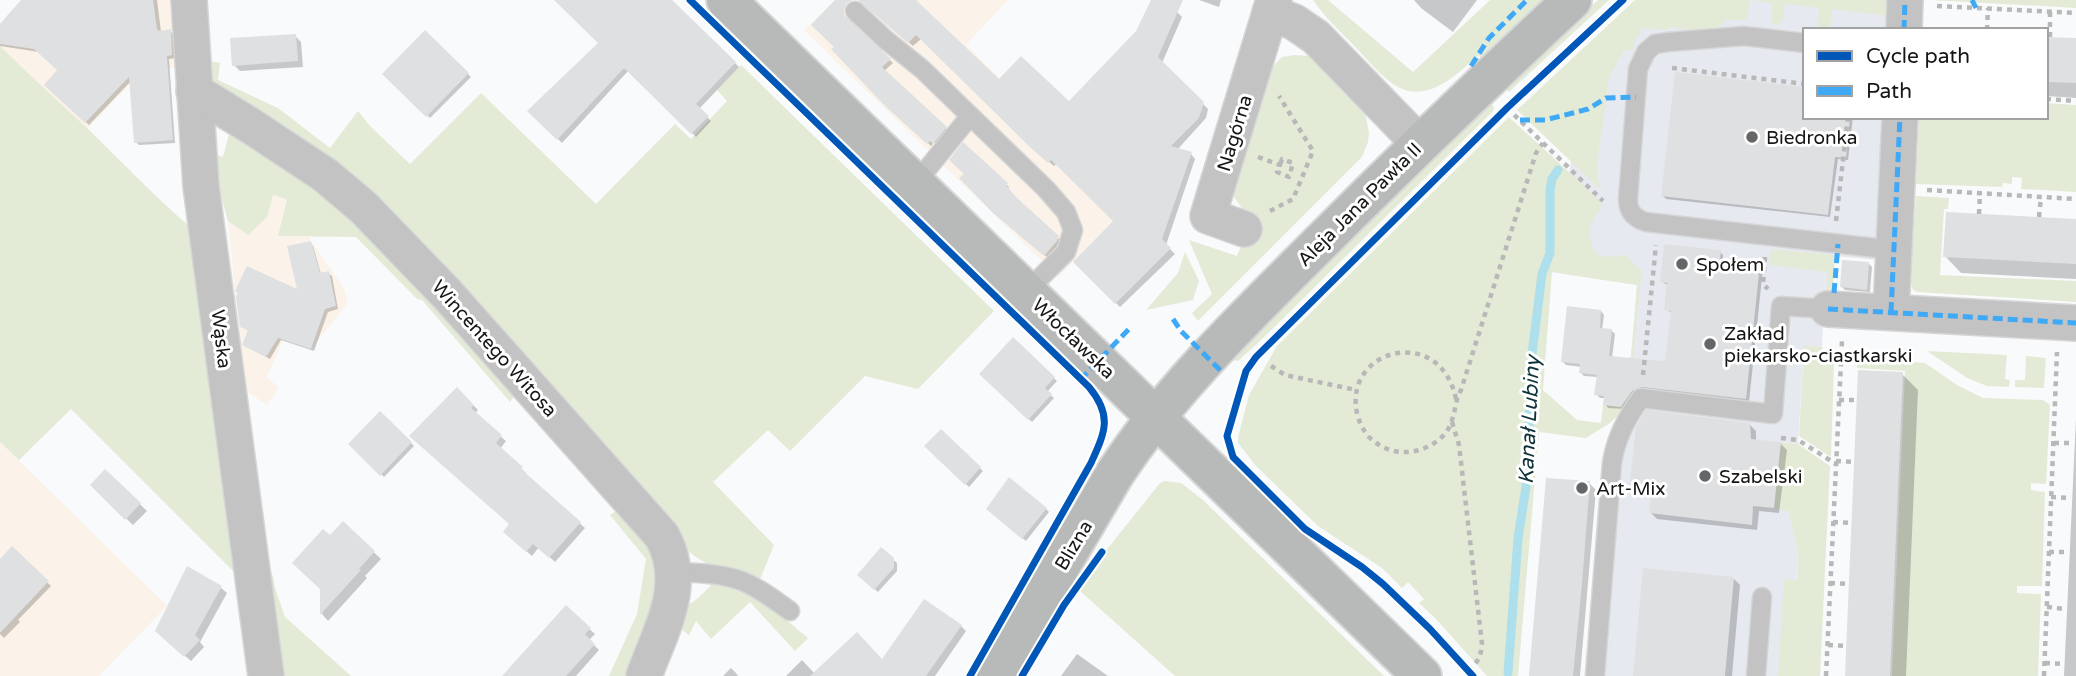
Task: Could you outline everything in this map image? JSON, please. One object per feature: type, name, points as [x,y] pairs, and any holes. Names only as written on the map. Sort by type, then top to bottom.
[{"type":"street","name":"Wąska","points":[[189,0],[201,186],[266,676]]},
{"type":"street","name":"Włocławska","points":[[726,0],[1422,676]]},
{"type":"street","name":"Aleja Jana Pawła II","points":[[1155,417],[1224,338],[1420,144],[1572,0]]},
{"type":"street","points":[[1905,28],[1916,3]]},
{"type":"street","name":"Nagórna","points":[[1244,229],[1208,216],[1272,7],[1316,37],[1420,144]]},
{"type":"street","name":"Wincentego Witosa","points":[[194,91],[325,175],[363,206],[447,294],[662,536],[670,551],[674,572],[670,604],[644,676]]},
{"type":"street","points":[[1891,313],[1900,119]]},
{"type":"street","points":[[1828,309],[2076,323]]},
{"type":"street","name":"Blizna","points":[[996,676],[1114,475],[1155,417]]},
{"type":"lane","points":[[855,11],[922,69],[1046,189],[1066,212],[1073,230],[1066,252],[1026,292]]},
{"type":"lane","points":[[1803,43],[1744,36],[1668,42],[1656,44],[1646,52],[1638,69],[1628,205],[1630,211],[1635,217],[1646,222],[1894,250]]},
{"type":"lane","points":[[915,184],[970,116]]},
{"type":"lane","points":[[1595,676],[1612,463],[1614,449],[1625,420],[1641,398],[1773,414],[1781,306],[1828,309]]},
{"type":"lane","points":[[674,572],[740,580],[790,611]]},
{"type":"lane","points":[[1756,676],[1762,597]]},
{"type":"path","points":[[1916,3],[2076,13]]},
{"type":"path","points":[[1987,28],[1988,8]]},
{"type":"path","points":[[2050,12],[2050,37]]},
{"type":"path","points":[[1666,67],[1803,84]]},
{"type":"path","points":[[1244,229],[1251,221],[1293,198],[1313,151],[1273,86]]},
{"type":"path","points":[[2048,99],[2076,101]]},
{"type":"path","points":[[1507,108],[1604,202],[1628,205]]},
{"type":"path","points":[[1836,225],[1848,119]]},
{"type":"path","points":[[1456,399],[1453,385],[1441,368],[1423,356],[1410,352],[1389,355],[1371,366],[1356,390],[1355,405],[1358,420],[1366,433],[1376,444],[1390,450],[1405,453],[1419,451],[1444,435],[1452,422],[1456,399],[1536,153],[1543,143]]},
{"type":"path","points":[[1256,156],[1280,164]]},
{"type":"path","points":[[1941,191],[2076,199]]},
{"type":"path","points":[[1979,214],[1980,193]]},
{"type":"path","points":[[2039,217],[2041,197]]},
{"type":"path","points":[[1641,398],[1659,223]]},
{"type":"path","points":[[1767,236],[1763,284],[1781,306]]},
{"type":"path","points":[[1826,676],[1842,347]]},
{"type":"path","points":[[2044,676],[2057,358]]},
{"type":"path","points":[[1270,366],[1285,375],[1356,390]]},
{"type":"path","points":[[1839,400],[1857,400]]},
{"type":"path","points":[[1773,414],[1771,436],[1798,440],[1836,462],[1854,462]]},
{"type":"path","points":[[1452,422],[1460,445],[1482,645],[1479,661],[1468,671]]},
{"type":"path","points":[[2054,443],[2073,443]]},
{"type":"path","points":[[2051,497],[2071,498]]},
{"type":"path","points":[[1833,522],[1852,523]]},
{"type":"path","points":[[2049,552],[2068,552]]},
{"type":"path","points":[[1830,583],[1849,583]]},
{"type":"path","points":[[2047,607],[2065,608]]},
{"type":"path","points":[[1828,645],[1846,646]]},
{"type":"path","points":[[2045,663],[2063,664]]},
{"type":"shaded area","points":[[25,0],[173,0],[178,67],[144,70],[87,129],[0,46],[0,24]]},
{"type":"shaded area","points":[[835,0],[1008,0],[966,45],[1128,205],[1058,277],[804,30]]},
{"type":"shaded area","points":[[1663,0],[1897,0],[1896,28],[1803,28],[1803,119],[1891,119],[1877,260],[1835,256],[1833,289],[1827,290],[1827,323],[1823,324],[1822,347],[1804,346],[1798,444],[1782,442],[1788,511],[1798,553],[1791,676],[1602,676],[1628,358],[1631,357],[1637,285],[1552,272],[1572,155],[1597,65]]},
{"type":"shaded area","points":[[273,195],[287,198],[278,236],[310,237],[344,288],[348,303],[311,349],[286,333],[267,377],[279,388],[267,405],[244,390],[231,308],[235,291],[228,221],[248,235]]},
{"type":"shaded area","points":[[0,442],[167,606],[99,676],[0,676]]},
{"type":"green space","points":[[1313,0],[1328,0],[1413,72],[1490,0],[1548,0],[1484,61],[1478,55],[1439,86],[1417,92],[1405,90],[1383,76]]},
{"type":"green space","points":[[1598,0],[1609,0],[1509,92],[1504,87]]},
{"type":"green space","points":[[1635,0],[1750,0],[1744,20],[1726,20],[1709,32],[1669,27],[1668,30],[1641,28],[1640,36],[1635,37],[1634,50],[1624,50],[1609,78],[1597,165],[1597,178],[1602,191],[1517,110]]},
{"type":"green space","points":[[1750,0],[1897,0],[1888,16],[1832,9],[1828,28],[1818,28],[1819,8],[1785,4],[1783,20],[1777,26],[1771,23],[1772,3]]},
{"type":"green space","points":[[1931,0],[2076,0],[2076,8]]},
{"type":"green space","points":[[0,46],[189,226],[235,573],[71,409],[19,460],[0,442]]},
{"type":"green space","points":[[1311,56],[1365,111],[1368,142],[1362,157],[1198,321],[1192,313],[1212,294],[1189,240],[1237,256],[1248,227],[1243,210],[1234,197],[1233,185],[1268,72],[1282,57]]},
{"type":"green space","points":[[210,61],[220,63],[218,80],[278,108],[330,148],[358,111],[410,164],[481,93],[596,204],[675,124],[691,139],[727,101],[717,90],[741,65],[994,311],[918,389],[865,376],[790,451],[768,430],[713,482],[774,545],[759,582],[733,568],[712,567],[693,555],[670,534],[642,501],[220,94],[210,76]]},
{"type":"green space","points":[[1489,102],[1494,107],[1493,111],[1259,342],[1238,361],[1233,360],[1232,357]]},
{"type":"green space","points":[[2048,103],[2076,105],[2076,192],[2021,189],[2022,178],[2012,177],[2012,184],[2003,183],[2002,187],[1916,184],[1919,119],[2048,119]]},
{"type":"green space","points":[[1509,117],[1596,197],[1602,206],[1590,228],[1594,252],[1603,257],[1626,255],[1642,269],[1628,406],[1610,423],[1586,438],[1539,432],[1518,676],[1487,676],[1419,603],[1424,599],[1408,582],[1402,588],[1382,568],[1318,526],[1256,466],[1238,443],[1249,395],[1277,346]],"holes":[[[1552,272],[1637,285],[1631,357],[1628,358],[1622,407],[1603,405],[1601,423],[1577,420],[1543,390]]]},
{"type":"green space","points":[[231,127],[328,189],[519,390],[510,402],[422,300],[417,299],[356,237],[278,236],[287,199],[273,195],[267,217],[248,235],[228,221],[214,171],[216,155],[223,157]]},
{"type":"green space","points":[[1916,196],[1949,198],[1948,209],[1944,209],[1940,275],[2076,281],[2076,302],[1913,290],[1910,280]]},
{"type":"green space","points":[[1771,249],[1834,255],[1833,289],[1827,290],[1827,272],[1770,265]]},
{"type":"green space","points":[[1185,252],[1199,281],[1193,300],[1146,310],[1178,273]]},
{"type":"green space","points":[[1804,345],[1822,347],[1834,365],[1831,457],[1799,436]]},
{"type":"green space","points":[[1927,351],[2007,355],[2005,379],[2010,380],[2009,387],[1987,386],[1967,378]]},
{"type":"green space","points":[[2026,356],[2046,358],[2044,388],[2015,387],[2015,380],[2025,380]]},
{"type":"green space","points":[[1857,358],[1925,363],[1957,385],[1983,398],[2043,400],[2050,405],[2046,484],[2031,483],[2031,490],[2045,492],[2042,586],[2017,586],[2017,593],[2041,594],[2038,676],[1892,676],[1905,371],[1857,368]]},
{"type":"green space","points":[[1781,442],[1798,444],[1830,466],[1820,676],[1778,676],[1784,579],[1797,580],[1798,553],[1788,511],[1774,508]]},
{"type":"green space","points":[[1160,483],[1181,483],[1203,500],[1384,676],[1175,676],[1080,591],[1104,553]]},
{"type":"green space","points":[[624,506],[654,554],[659,600],[633,676],[609,676],[637,614],[646,559],[610,515]]},
{"type":"green space","points":[[261,559],[273,576],[285,617],[351,676],[279,676]]},
{"type":"green space","points":[[713,583],[751,595],[808,638],[795,651],[750,602],[711,639],[696,621],[689,635],[678,624],[678,615]]},
{"type":"building","points":[[21,0],[153,0],[157,29],[171,29],[172,55],[167,56],[173,140],[134,143],[129,77],[85,123],[44,85],[57,70],[34,49],[0,44],[0,24]]},
{"type":"building","points":[[554,0],[672,0],[736,62],[696,104],[709,116],[691,134],[624,68],[557,140],[527,111],[598,43]]},
{"type":"building","points":[[835,0],[852,0],[846,4],[844,15],[891,59],[882,67],[947,127],[933,144],[930,141],[927,144],[885,106],[831,49],[834,47],[811,25]]},
{"type":"building","points":[[858,0],[916,0],[999,79],[1021,56],[1069,101],[1136,31],[1151,0],[1183,0],[1158,57],[1204,102],[1199,118],[1171,146],[1192,152],[1162,239],[1171,248],[1115,304],[1073,262],[1113,221],[1051,160],[1048,163],[1031,148],[916,35],[908,43]]},
{"type":"building","points":[[425,30],[469,73],[426,117],[382,74]]},
{"type":"building","points":[[296,34],[298,61],[232,66],[230,38]]},
{"type":"building","points":[[2048,37],[2076,38],[2076,83],[2048,82]]},
{"type":"building","name":"Biedronka","points":[[1675,72],[1803,87],[1803,119],[1850,119],[1846,158],[1835,157],[1828,215],[1661,196]]},
{"type":"building","points":[[963,142],[1008,183],[1006,185],[1017,198],[1059,236],[1044,256],[993,213],[959,178],[964,174],[949,160]]},
{"type":"building","points":[[1946,212],[2076,219],[2076,264],[1943,257]]},
{"type":"building","points":[[311,241],[320,273],[329,271],[336,306],[325,309],[311,349],[278,338],[266,357],[242,345],[248,330],[240,327],[236,297],[238,293],[235,291],[247,266],[297,289],[287,246]]},
{"type":"building","name":"Zakład piekarsko-ciastkarski","points":[[1664,244],[1721,250],[1720,259],[1760,263],[1746,399],[1642,387],[1632,391],[1621,407],[1603,405],[1604,396],[1594,395],[1597,375],[1579,373],[1580,364],[1561,362],[1567,306],[1601,310],[1600,328],[1612,329],[1609,356],[1665,361],[1671,311],[1664,310],[1667,283],[1660,282]]},
{"type":"building","points":[[1842,260],[1869,262],[1867,290],[1840,287]]},
{"type":"building","points":[[1013,337],[1055,377],[1045,388],[1052,394],[1028,420],[979,374]]},
{"type":"building","points":[[1858,370],[1903,372],[1890,676],[1845,676]]},
{"type":"building","points":[[457,387],[474,405],[471,408],[502,435],[496,443],[581,522],[549,558],[533,544],[526,552],[503,532],[509,524],[409,436]]},
{"type":"building","points":[[1646,410],[1750,423],[1751,439],[1781,442],[1774,508],[1753,506],[1752,525],[1649,513],[1651,494],[1629,491],[1636,427]]},
{"type":"building","points":[[380,411],[412,442],[380,476],[348,444]]},
{"type":"building","points":[[941,429],[981,467],[965,485],[924,446]]},
{"type":"building","points":[[105,469],[141,503],[125,520],[90,485]]},
{"type":"building","points":[[1009,477],[1047,508],[1022,539],[986,509]]},
{"type":"building","points":[[1546,478],[1590,481],[1573,676],[1529,676]]},
{"type":"building","points":[[343,521],[375,551],[320,615],[320,589],[292,563],[323,529],[330,535]]},
{"type":"building","points":[[12,546],[49,581],[0,633],[0,559]]},
{"type":"building","points":[[881,547],[894,558],[894,568],[874,590],[857,575]]},
{"type":"building","points":[[187,566],[222,586],[195,635],[200,640],[184,657],[155,631]]},
{"type":"building","points":[[1643,568],[1734,577],[1725,676],[1633,676]]},
{"type":"building","points":[[924,599],[962,625],[926,676],[810,676],[857,632],[882,659]]},
{"type":"building","points":[[566,605],[591,628],[585,634],[595,644],[566,676],[502,676]]},
{"type":"waterway","name":"Kanał Lubiny","points":[[1508,673],[1518,538],[1526,487],[1531,362],[1542,274],[1550,253],[1550,190],[1552,179],[1558,170]]},
{"type":"marked path","points":[[1471,66],[1489,38],[1527,0]]},
{"type":"marked path","points":[[1904,28],[1905,0]]},
{"type":"marked path","points":[[1972,0],[1976,8]]},
{"type":"marked path","points":[[1520,120],[1545,120],[1588,109],[1606,98],[1636,97]]},
{"type":"marked path","points":[[1891,312],[1900,119]]},
{"type":"marked path","points":[[1834,293],[1838,244]]},
{"type":"marked path","points":[[1828,309],[2076,323]]},
{"type":"marked path","points":[[1173,319],[1181,331],[1222,372]]},
{"type":"marked path","points":[[1080,380],[1129,329]]},
{"type":"cycle path","points":[[690,0],[1097,397],[1104,424],[1091,463],[970,676]]},
{"type":"cycle path","points":[[1473,676],[1430,629],[1383,584],[1305,529],[1233,457],[1227,436],[1246,371],[1256,357],[1507,108],[1623,0]]},
{"type":"cycle path","points":[[1022,676],[1064,605],[1102,552]]},
{"type":"place","name":"Biedronka","points":[[1752,137]]},
{"type":"place","name":"Społem","points":[[1682,264]]},
{"type":"place","name":"Zakład piekarsko-ciastkarski","points":[[1710,344]]},
{"type":"place","name":"Szabelski","points":[[1705,476]]},
{"type":"place","name":"Art-Mix","points":[[1582,488]]}]
